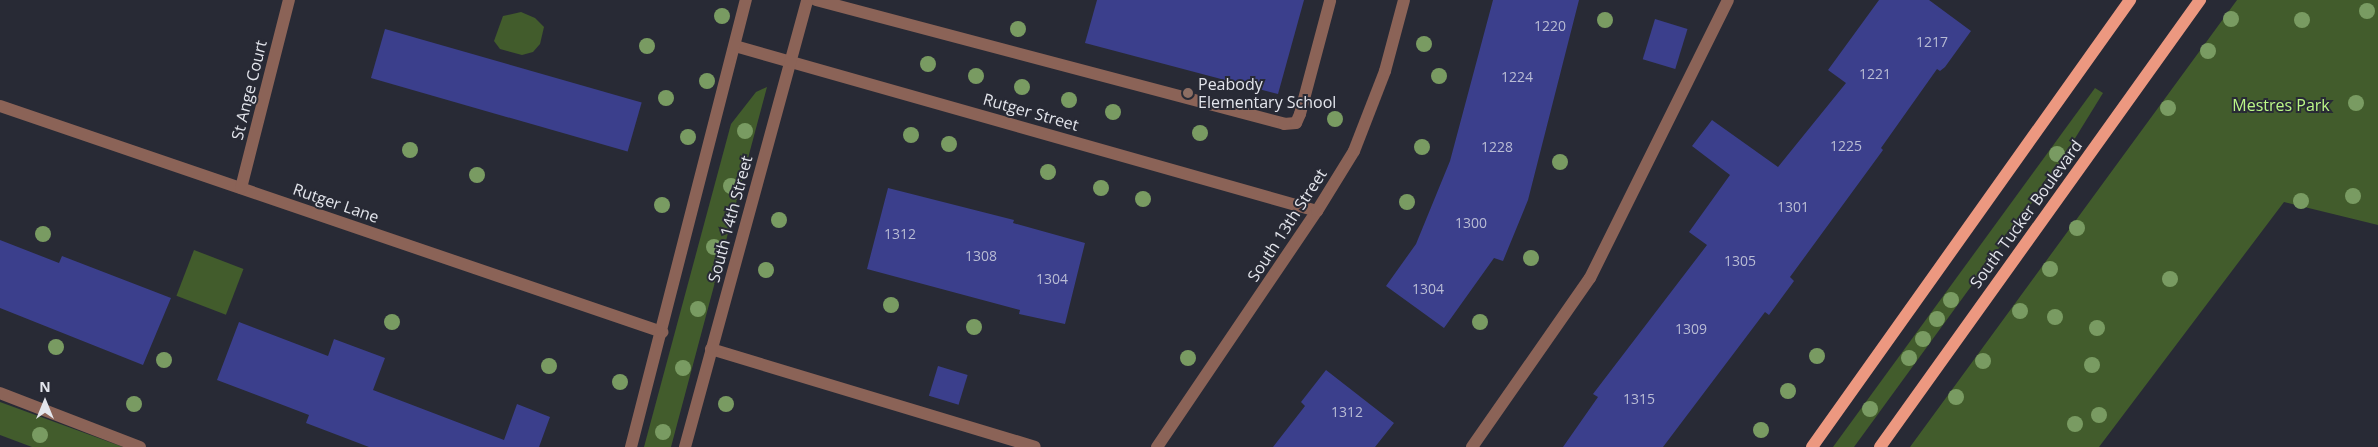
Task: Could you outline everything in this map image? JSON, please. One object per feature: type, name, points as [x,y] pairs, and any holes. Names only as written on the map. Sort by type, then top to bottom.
[{"type":"main road","points":[[1812,447],[2130,0]]},
{"type":"main road","name":"South Tucker Boulevard","points":[[1880,447],[2200,0]]},
{"type":"street","name":"St Ange Court","points":[[241,188],[289,0]]},
{"type":"street","points":[[631,447],[746,0]]},
{"type":"street","name":"South 14th Street","points":[[685,447],[807,0]]},
{"type":"street","points":[[816,0],[1284,124],[1296,123],[1300,114],[1330,0]]},
{"type":"street","name":"South 13th Street","points":[[1157,447],[1318,211],[1354,151],[1385,70],[1404,0]]},
{"type":"street","points":[[1472,447],[1590,278],[1728,0]]},
{"type":"street","name":"Rutger Street","points":[[735,46],[1318,211]]},
{"type":"street","name":"Rutger Lane","points":[[0,106],[662,332]]},
{"type":"street","points":[[711,349],[1036,447]]},
{"type":"street","points":[[0,393],[140,447]]},
{"type":"green space","name":"Mestres Park","points":[[2237,0],[2378,0],[2378,225],[2284,202],[2099,447],[1910,447]]},
{"type":"green space","points":[[521,12],[535,18],[544,27],[540,44],[533,52],[522,55],[500,49],[494,41],[503,16]]},
{"type":"green space","points":[[767,87],[671,447],[644,447],[731,124],[756,92]]},
{"type":"green space","points":[[2095,88],[2103,93],[2053,174],[1854,447],[1833,447]]},
{"type":"green space","points":[[194,250],[243,269],[226,315],[176,296]]},
{"type":"green space","points":[[0,402],[123,447],[32,447],[0,435]]},
{"type":"building","name":"Peabody Elementary School","points":[[1097,0],[1304,0],[1278,94],[1085,43]]},
{"type":"building","points":[[1493,0],[1579,0],[1528,200],[1503,261],[1494,258],[1444,328],[1386,286],[1416,244],[1450,161]]},
{"type":"building","points":[[1879,0],[1929,0],[1971,31],[1945,67],[1940,71],[1937,69],[1881,148],[1883,150],[1790,277],[1794,281],[1769,315],[1765,312],[1663,447],[1563,447],[1598,397],[1593,394],[1707,245],[1689,232],[1730,175],[1692,146],[1712,120],[1778,167],[1846,83],[1828,70]]},
{"type":"building","points":[[1655,19],[1688,29],[1675,69],[1643,59]]},
{"type":"building","points":[[385,29],[642,103],[628,152],[371,78]]},
{"type":"building","points":[[888,188],[1014,220],[1013,223],[1085,243],[1065,324],[1019,314],[1020,310],[867,269]]},
{"type":"building","points":[[0,240],[59,263],[62,256],[171,298],[143,365],[0,308]]},
{"type":"building","points":[[239,322],[328,356],[334,339],[385,358],[373,390],[504,440],[517,404],[550,417],[539,447],[369,447],[306,423],[309,415],[217,380]]},
{"type":"building","points":[[938,366],[968,375],[959,405],[929,396]]},
{"type":"building","points":[[1326,370],[1394,423],[1375,447],[1273,447],[1305,406],[1301,402]]},
{"type":"place","name":"Peabody Elementary School","points":[[1188,93]]}]
